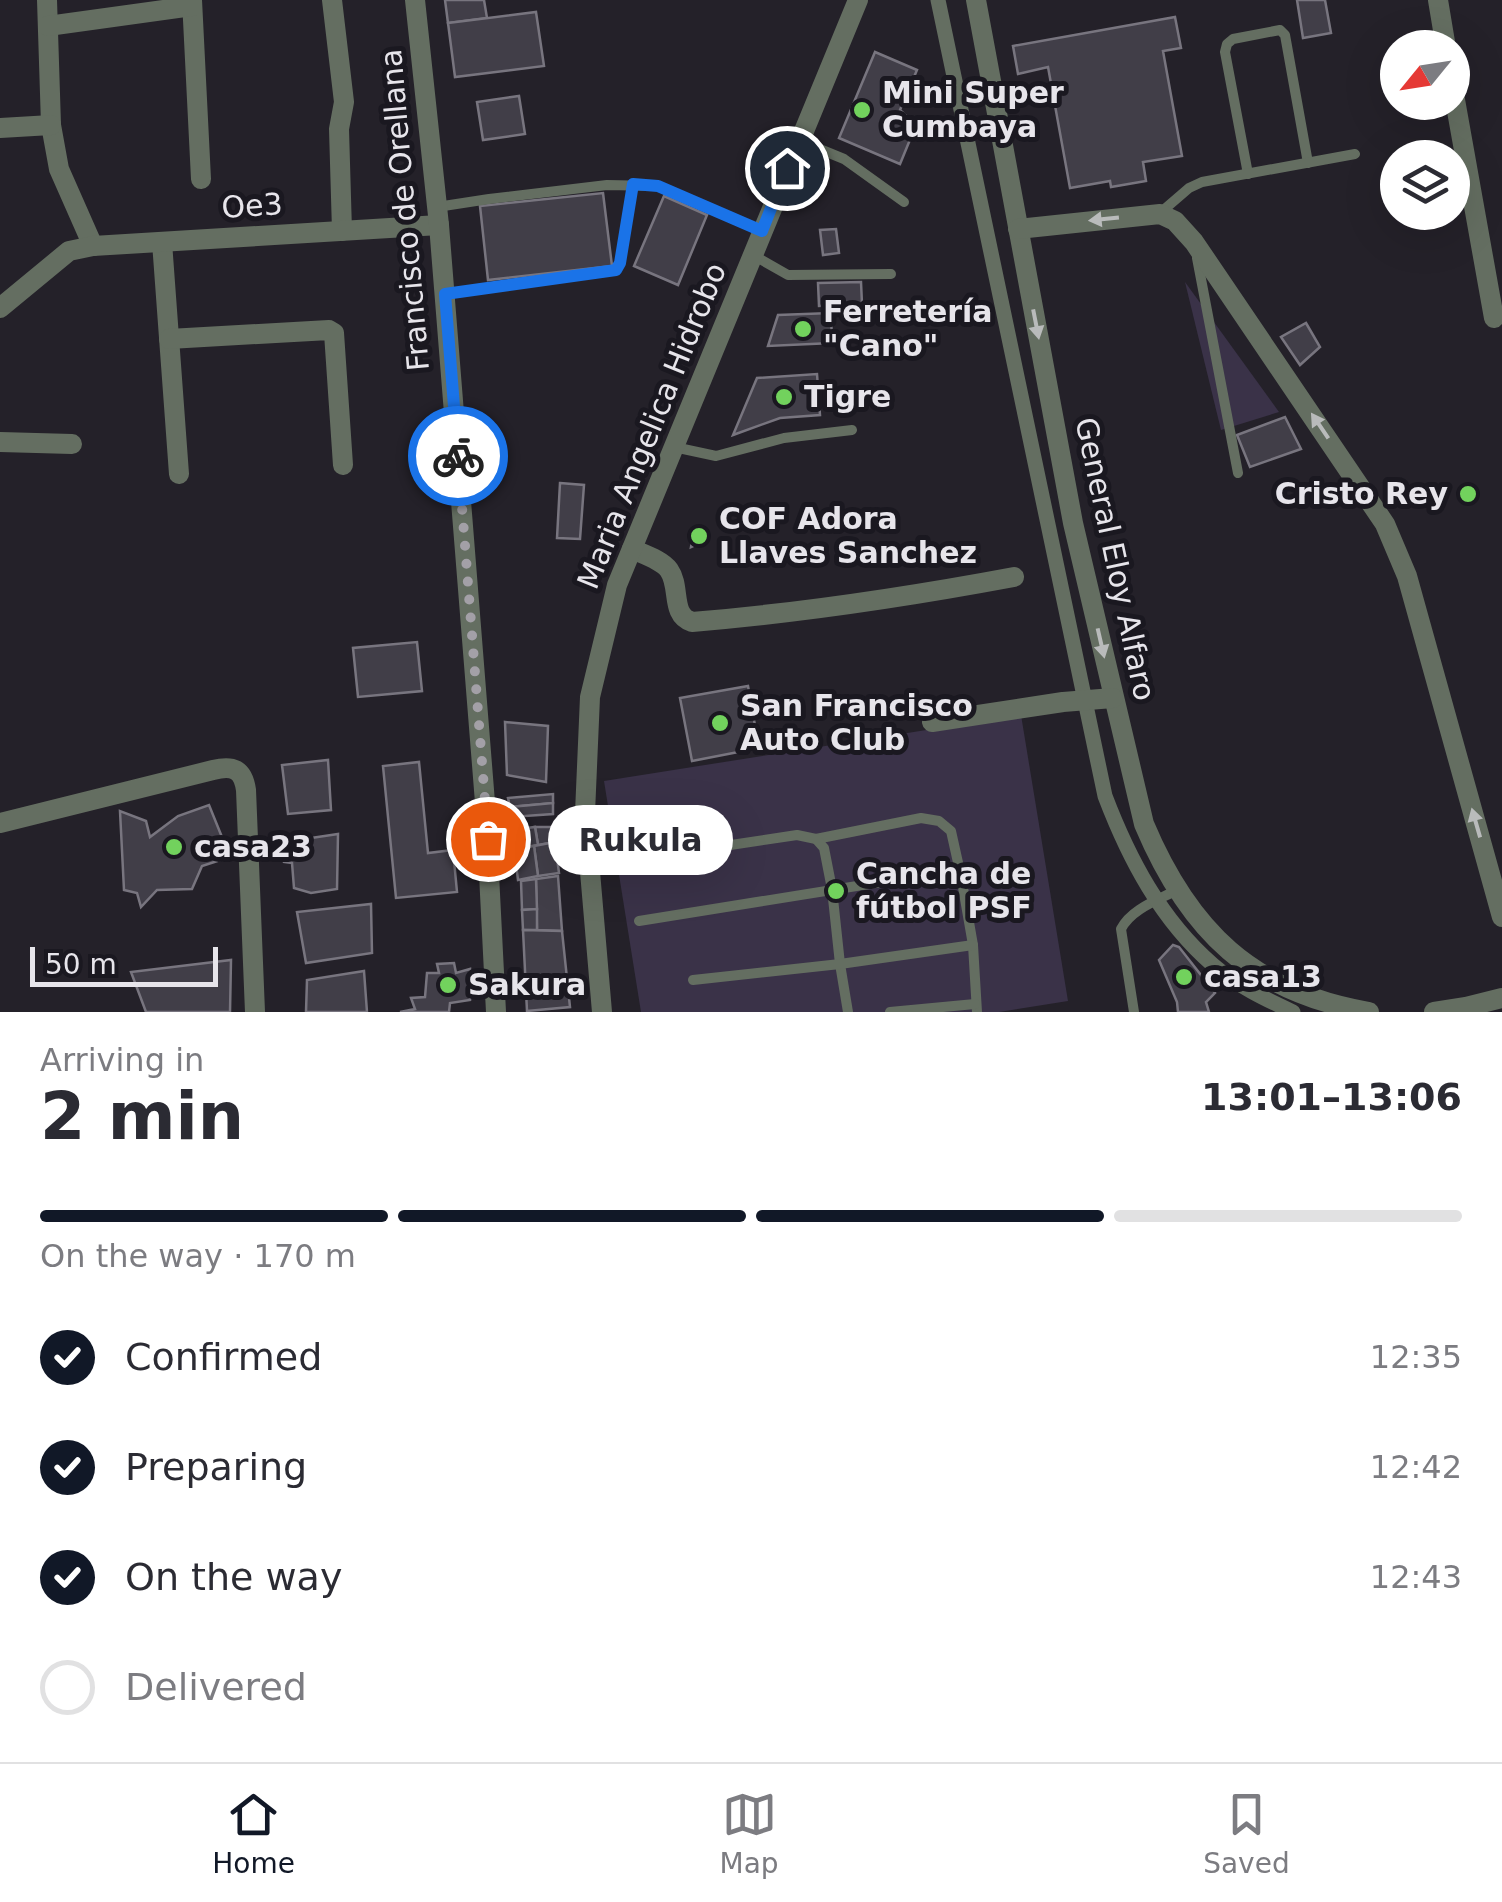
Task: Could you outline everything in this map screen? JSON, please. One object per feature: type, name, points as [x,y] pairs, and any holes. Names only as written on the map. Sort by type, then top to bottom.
[{"type":"street","points":[[47,0],[52,125],[59,169],[93,246]]},
{"type":"street","points":[[332,0],[344,102],[339,129],[342,230]]},
{"type":"street","name":"Francisco de Orellana","points":[[415,0],[445,294],[490,863],[496,1012]]},
{"type":"street","name":"Maria Angelica Hidrobo","points":[[602,1012],[585,813],[590,697],[617,585],[858,0]]},
{"type":"street","points":[[938,0],[1105,796],[1145,884],[1178,927],[1212,964],[1253,993],[1292,1012]]},
{"type":"street","name":"General Eloy Alfaro","points":[[976,0],[1073,523],[1144,824],[1158,859],[1178,890],[1206,928],[1235,957],[1300,995],[1369,1012]]},
{"type":"street","points":[[1438,0],[1443,30]]},
{"type":"street","points":[[48,26],[192,3],[201,179]]},
{"type":"street","points":[[1459,120],[1494,318]]},
{"type":"street","points":[[0,128],[52,125]]},
{"type":"street","points":[[1018,228],[1160,214],[1175,222],[1194,242],[1385,524],[1407,576],[1502,917]]},
{"type":"street","name":"Oe3","points":[[0,308],[68,251],[93,246],[342,230],[438,216]]},
{"type":"street","points":[[162,242],[178,474]]},
{"type":"street","points":[[169,339],[328,330],[334,333],[343,465]]},
{"type":"street","points":[[0,442],[72,444]]},
{"type":"street","points":[[632,549],[666,566],[677,590],[679,614],[692,622],[915,596],[1014,577]]},
{"type":"street","points":[[932,722],[1113,698]]},
{"type":"street","points":[[0,823],[228,766],[236,771],[244,778],[246,790],[255,1012]]},
{"type":"street","points":[[1434,1012],[1502,998]]},
{"type":"lane","points":[[1248,174],[1225,52],[1233,39],[1280,30],[1285,35],[1308,163]]},
{"type":"lane","points":[[799,141],[844,159],[904,202]]},
{"type":"lane","points":[[1160,214],[1189,188],[1202,182],[1355,154]]},
{"type":"lane","points":[[438,216],[489,198],[633,184],[658,186],[762,231]]},
{"type":"lane","points":[[445,294],[616,270],[633,184]]},
{"type":"lane","points":[[1194,242],[1238,474]]},
{"type":"lane","points":[[752,255],[788,275],[891,274]]},
{"type":"lane","points":[[673,447],[716,456],[784,438],[852,430]]},
{"type":"lane","points":[[684,852],[797,834],[816,839],[920,818],[939,821],[951,831],[961,876],[973,945],[976,1008],[890,1012]]},
{"type":"lane","points":[[816,839],[824,848],[832,888],[848,1012]]},
{"type":"lane","points":[[639,921],[944,872],[961,876]]},
{"type":"lane","points":[[1134,1012],[1121,930],[1133,914],[1178,890]]},
{"type":"lane","points":[[693,980],[973,945]]},
{"type":"shaded area","points":[[1185,282],[1279,412],[1221,430]]},
{"type":"shaded area","name":"Cancha de fútbol PSF","points":[[1021,715],[1068,1001],[999,1012],[641,1012],[604,781]]},
{"type":"building","points":[[445,0],[484,0],[487,18],[448,23]]},
{"type":"building","points":[[1297,0],[1325,0],[1331,33],[1303,38]]},
{"type":"building","points":[[536,12],[544,66],[455,77],[448,23]]},
{"type":"building","points":[[1175,17],[1181,48],[1163,51],[1182,156],[1143,162],[1146,181],[1111,187],[1110,181],[1070,188],[1048,67],[1018,74],[1013,46]]},
{"type":"building","points":[[875,52],[917,70],[900,110],[916,125],[900,164],[839,138]]},
{"type":"building","points":[[519,96],[525,134],[483,140],[477,102]]},
{"type":"building","points":[[603,193],[612,266],[488,280],[480,206]]},
{"type":"building","points":[[664,196],[707,215],[678,285],[634,266]]},
{"type":"building","points":[[836,229],[839,253],[823,255],[820,230]]},
{"type":"building","points":[[861,282],[862,304],[819,306],[818,283]]},
{"type":"building","name":"Ferretería \"Cano\"","points":[[831,313],[832,343],[768,346],[778,315]]},
{"type":"building","points":[[1306,323],[1320,347],[1300,365],[1281,337]]},
{"type":"building","name":"Tigre","points":[[817,374],[820,415],[780,418],[733,435],[757,378]]},
{"type":"building","name":"Cristo Rey","points":[[1285,417],[1301,449],[1250,467],[1237,435]]},
{"type":"building","points":[[560,483],[584,485],[580,539],[557,538]]},
{"type":"building","name":"COF Adora Llaves Sanchez","points":[[694,530],[704,531],[706,540],[691,547]]},
{"type":"building","points":[[417,642],[422,691],[358,697],[353,648]]},
{"type":"building","name":"San Francisco Auto Club","points":[[748,686],[759,748],[692,761],[680,698]]},
{"type":"building","points":[[505,722],[548,726],[546,782],[507,775]]},
{"type":"building","points":[[328,760],[331,810],[288,814],[282,765]]},
{"type":"building","points":[[419,762],[428,853],[453,850],[457,892],[396,898],[383,766]]},
{"type":"building","points":[[553,794],[553,803],[510,807],[508,798]]},
{"type":"building","points":[[553,803],[553,814],[511,817],[510,807]]},
{"type":"building","name":"casa23","points":[[209,805],[230,857],[202,866],[192,889],[157,890],[141,907],[137,893],[124,890],[120,811],[146,821],[150,837],[178,816]]},
{"type":"building","points":[[535,827],[555,827],[555,842],[538,845]]},
{"type":"building","points":[[535,827],[538,845],[514,849],[511,830]]},
{"type":"building","points":[[338,834],[337,889],[311,893],[294,888],[292,863],[284,862],[284,842]]},
{"type":"building","points":[[555,842],[559,873],[538,876],[534,846]]},
{"type":"building","points":[[534,846],[538,876],[518,880],[514,849]]},
{"type":"building","points":[[558,876],[562,931],[537,930],[536,879]]},
{"type":"building","points":[[536,879],[537,909],[522,910],[521,881]]},
{"type":"building","points":[[371,904],[372,953],[306,963],[297,912]]},
{"type":"building","points":[[537,909],[537,930],[523,930],[522,910]]},
{"type":"building","points":[[523,930],[562,931],[570,1007],[527,1011]]},
{"type":"building","name":"casa13","points":[[1173,945],[1179,947],[1215,993],[1206,1002],[1209,1012],[1178,1012],[1159,960]]},
{"type":"building","points":[[231,960],[230,1012],[146,1012],[131,972]]},
{"type":"building","name":"Sakura","points":[[454,963],[456,973],[470,969],[470,1000],[450,1003],[449,1012],[400,1012],[415,1009],[411,998],[425,997],[427,973],[439,973],[437,964]]},
{"type":"building","points":[[364,971],[367,1012],[306,1012],[307,980]]},
{"type":"way so far","points":[[458,456],[488,839]]},
{"type":"place","name":"Mini Super Cumbaya","points":[[862,110]]},
{"type":"place","name":"Ferretería \"Cano\"","points":[[803,329]]},
{"type":"place","name":"Tigre","points":[[784,397]]},
{"type":"place","name":"Cristo Rey","points":[[1468,494]]},
{"type":"place","name":"COF Adora Llaves Sanchez","points":[[699,536]]},
{"type":"place","name":"San Francisco Auto Club","points":[[720,723]]},
{"type":"place","name":"Rukula","points":[[488,839]]},
{"type":"place","name":"casa23","points":[[174,847]]},
{"type":"place","name":"Cancha de fútbol PSF","points":[[836,891]]},
{"type":"place","name":"casa13","points":[[1184,977]]},
{"type":"place","name":"Sakura","points":[[448,985]]},
{"type":"route","points":[[458,456],[445,294],[616,270],[633,184],[658,186],[762,231],[787,168]]}]
